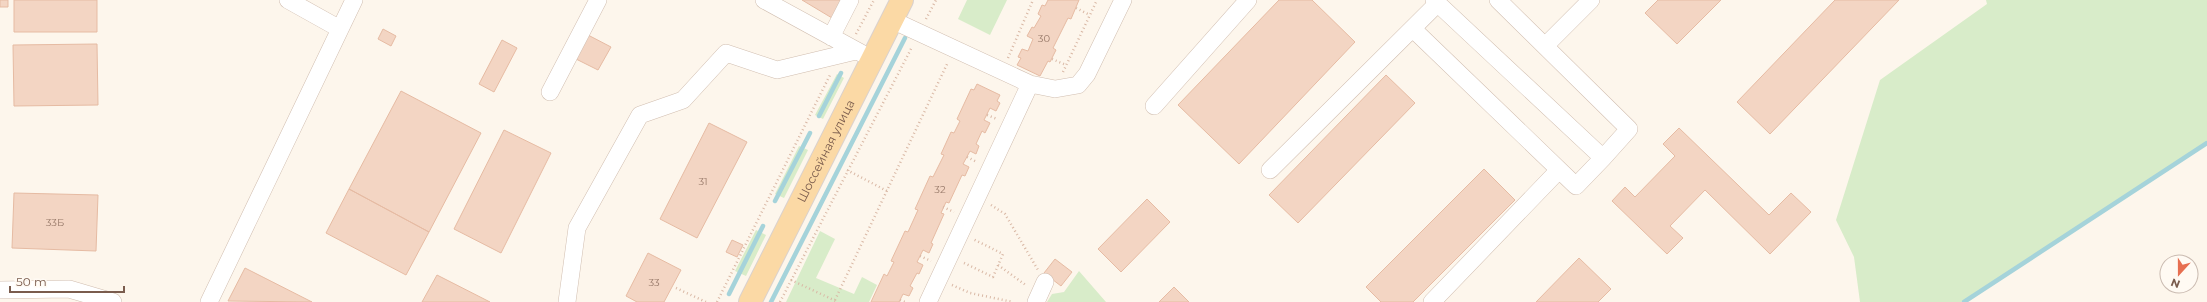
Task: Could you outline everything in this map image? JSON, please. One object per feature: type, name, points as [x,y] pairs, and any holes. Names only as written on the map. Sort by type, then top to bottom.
[{"type":"main road","name":"Шоссейная улица","points":[[750,302],[854,52],[892,20],[902,0]]},
{"type":"street","points":[[288,0],[340,29]]},
{"type":"street","points":[[209,302],[354,0]]},
{"type":"street","points":[[550,92],[598,0]]},
{"type":"street","points":[[764,0],[831,37],[854,52]]},
{"type":"street","points":[[831,37],[850,0]]},
{"type":"street","points":[[892,20],[1030,84],[1055,88],[1078,85],[1087,74],[1123,0]]},
{"type":"street","points":[[1154,106],[1248,0]]},
{"type":"street","points":[[1413,29],[1576,186],[1629,129],[1498,0]]},
{"type":"street","points":[[1545,46],[1591,0]]},
{"type":"street","points":[[1270,170],[1413,29],[1436,2],[1602,158]]},
{"type":"street","points":[[567,302],[577,228],[640,115],[683,100],[726,52],[777,70],[854,52]]},
{"type":"street","points":[[928,302],[1030,84]]},
{"type":"street","points":[[1432,302],[1560,170]]},
{"type":"street","points":[[0,290],[69,289],[113,302]]},
{"type":"path","points":[[718,302],[831,73],[854,52],[874,0]]},
{"type":"path","points":[[780,302],[936,0]]},
{"type":"path","points":[[1002,71],[1033,0]]},
{"type":"path","points":[[1055,88],[1097,0]]},
{"type":"path","points":[[1076,8],[1090,15]]},
{"type":"path","points":[[791,280],[837,301],[954,50]]},
{"type":"path","points":[[1052,59],[1066,66]]},
{"type":"path","points":[[847,170],[887,191]]},
{"type":"path","points":[[978,195],[1005,214],[1040,293]]},
{"type":"path","points":[[949,257],[993,277],[1003,254],[960,233]]},
{"type":"path","points":[[998,265],[1040,293]]},
{"type":"path","points":[[938,279],[970,293],[1013,302]]},
{"type":"path","points":[[676,288],[706,302]]},
{"type":"path","points":[[900,300],[905,302]]},
{"type":"green space","points":[[967,0],[1007,0],[990,35],[958,19]]},
{"type":"green space","points":[[1986,0],[2207,0],[2207,142],[1961,302],[1860,302],[1854,257],[1836,220],[1880,80],[1987,4]]},
{"type":"green space","points":[[837,74],[844,78],[823,119],[815,115]]},
{"type":"green space","points":[[799,146],[808,150],[784,198],[775,194]]},
{"type":"green space","points":[[756,230],[766,235],[746,276],[735,271]]},
{"type":"green space","points":[[820,231],[835,239],[816,278],[854,294],[862,277],[877,285],[869,302],[786,302]]},
{"type":"green space","points":[[1079,271],[1106,302],[1047,302],[1052,294],[1064,292]]},
{"type":"building","points":[[0,0],[8,0],[8,7],[0,7]]},
{"type":"building","points":[[14,0],[97,0],[97,32],[14,32]]},
{"type":"building","points":[[802,0],[841,0],[832,18]]},
{"type":"building","points":[[1048,0],[1079,0],[1071,19],[1068,18],[1053,48],[1056,50],[1050,62],[1048,61],[1040,76],[1017,65],[1021,58],[1018,57],[1022,49],[1028,51],[1033,39],[1027,36],[1041,16],[1038,14],[1042,5],[1045,6]]},
{"type":"building","points":[[1279,0],[1312,0],[1355,42],[1239,164],[1178,105]]},
{"type":"building","points":[[1658,0],[1721,0],[1677,44],[1645,13]]},
{"type":"building","points":[[1835,0],[1899,0],[1770,134],[1737,102]]},
{"type":"building","points":[[383,29],[396,36],[391,46],[378,39]]},
{"type":"building","points":[[588,35],[611,47],[598,70],[576,59]]},
{"type":"building","points":[[502,40],[517,48],[494,92],[479,84]]},
{"type":"building","points":[[97,44],[98,105],[14,106],[13,45]]},
{"type":"building","points":[[1386,75],[1415,103],[1298,223],[1269,195]]},
{"type":"building","points":[[977,84],[1000,95],[997,101],[1000,103],[996,111],[990,108],[984,120],[990,123],[985,133],[982,131],[976,144],[979,146],[976,154],[970,151],[963,164],[969,167],[965,176],[962,175],[949,203],[946,202],[941,213],[944,214],[931,243],[933,244],[929,253],[923,250],[917,262],[923,265],[919,274],[917,273],[910,286],[913,288],[909,296],[903,294],[899,302],[871,302],[884,274],[887,276],[894,262],[891,261],[905,231],[908,232],[918,210],[915,209],[930,176],[933,177],[944,155],[941,154],[951,132],[954,133],[960,121],[957,119],[971,89],[974,90]]},
{"type":"building","points":[[401,91],[481,133],[429,232],[349,189]]},
{"type":"building","points":[[709,123],[747,142],[697,238],[660,219]]},
{"type":"building","points":[[1679,128],[1769,215],[1791,193],[1811,212],[1770,254],[1705,190],[1670,226],[1683,238],[1667,254],[1612,201],[1625,187],[1635,197],[1675,156],[1663,144]]},
{"type":"building","points":[[504,130],[551,153],[501,253],[454,229]]},
{"type":"building","points":[[1484,169],[1515,200],[1413,302],[1381,302],[1366,287]]},
{"type":"building","points":[[349,189],[429,232],[406,275],[326,233]]},
{"type":"building","points":[[14,193],[98,195],[96,251],[12,248]]},
{"type":"building","points":[[1147,199],[1170,222],[1121,272],[1098,249]]},
{"type":"building","points":[[732,240],[743,245],[737,257],[726,252]]},
{"type":"building","points":[[648,253],[681,270],[664,302],[637,302],[626,296]]},
{"type":"building","points":[[1579,258],[1611,289],[1598,302],[1536,302]]},
{"type":"building","points":[[1055,259],[1072,272],[1061,286],[1044,273]]},
{"type":"building","points":[[245,268],[312,302],[228,301]]},
{"type":"building","points":[[437,275],[490,302],[422,302]]},
{"type":"building","points":[[1174,287],[1189,302],[1159,302]]},
{"type":"waterway","points":[[771,302],[905,38]]},
{"type":"waterway","points":[[819,116],[841,73]]},
{"type":"waterway","points":[[775,201],[810,133]]},
{"type":"waterway","points":[[1964,302],[2207,143]]},
{"type":"waterway","points":[[729,294],[763,226]]}]
